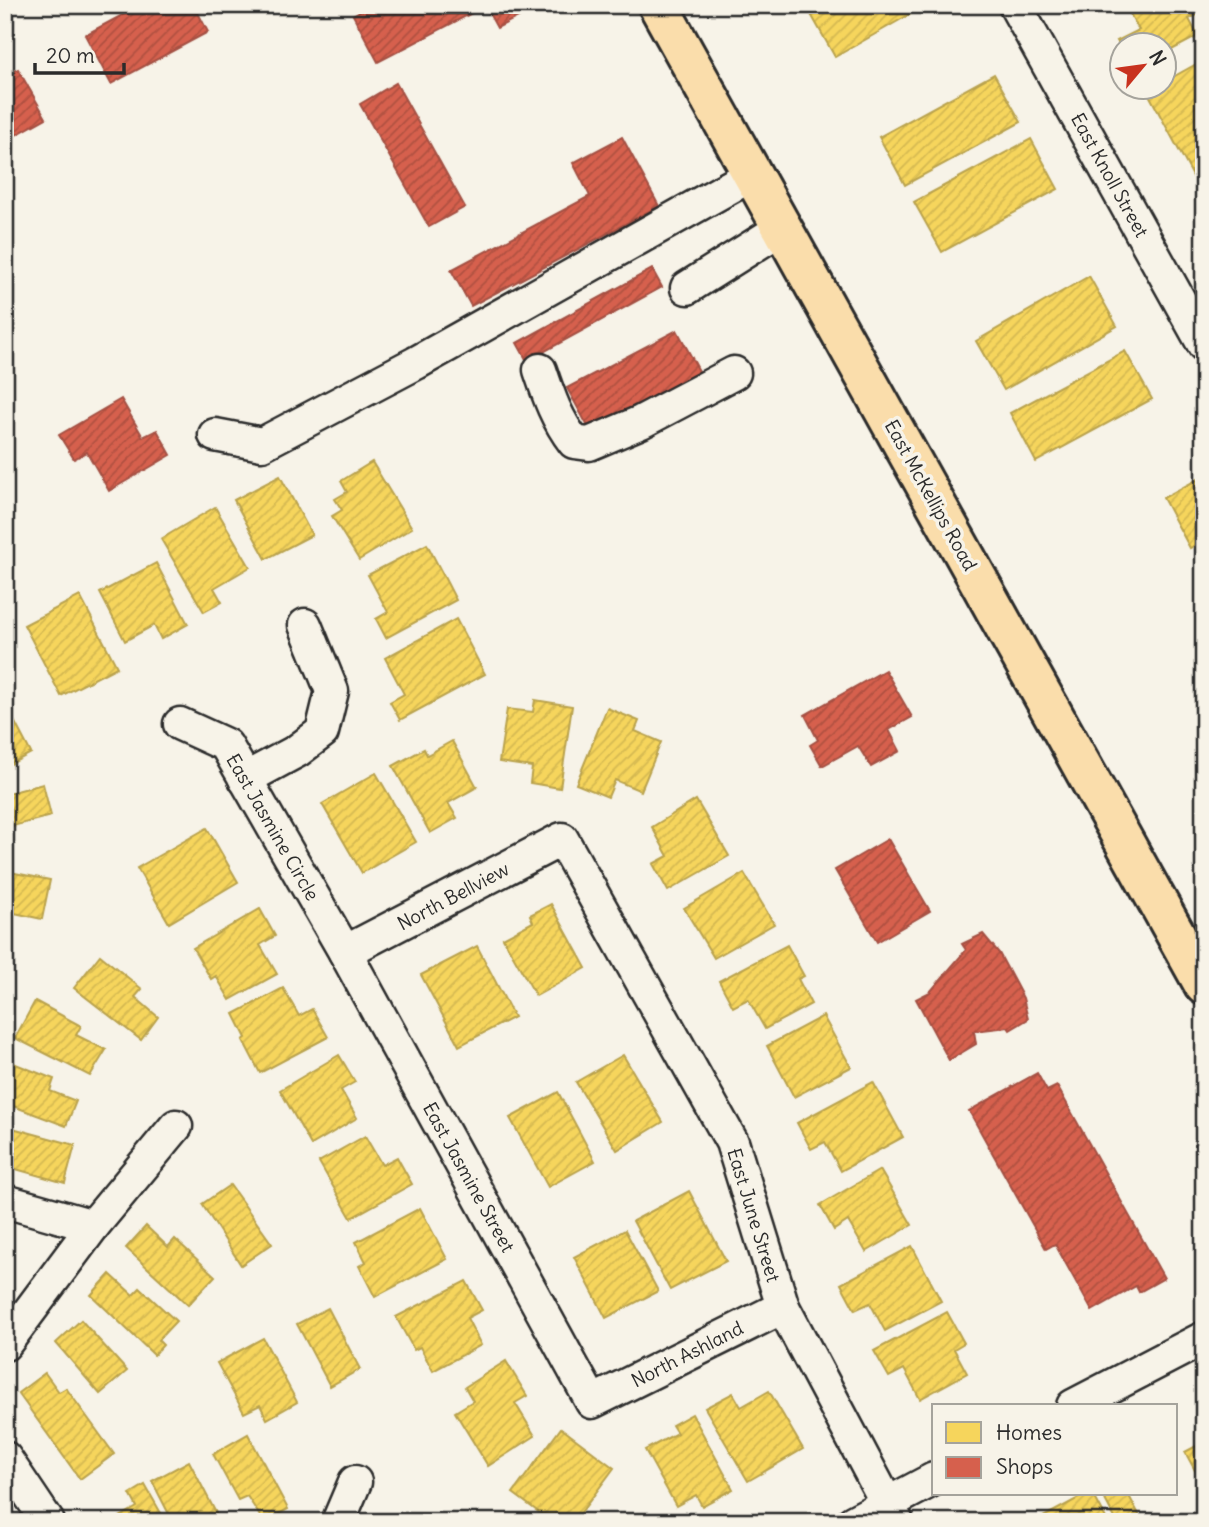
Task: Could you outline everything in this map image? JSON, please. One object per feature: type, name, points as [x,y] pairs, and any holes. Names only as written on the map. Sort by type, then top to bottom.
[{"type":"main road","name":"East McKellips Road","points":[[658,5],[1204,985]]},
{"type":"street","name":"East Knoll Street","points":[[1015,5],[1204,345]]},
{"type":"street","points":[[215,435],[262,444],[416,363],[753,174]]},
{"type":"street","points":[[687,288],[782,228]]},
{"type":"street","points":[[540,370],[560,424],[574,442],[589,444],[640,422],[734,373]]},
{"type":"street","points":[[245,779],[297,751],[322,732],[332,691],[305,625]]},
{"type":"street","name":"East Jasmine Circle","points":[[180,724],[226,745],[345,953]]},
{"type":"street","name":"North Bellview","points":[[345,953],[562,839]]},
{"type":"street","name":"East June Street","points":[[562,839],[732,1142],[783,1307],[893,1513]]},
{"type":"street","name":"East Jasmine Street","points":[[345,953],[592,1402]]},
{"type":"street","points":[[5,1344],[93,1226],[176,1126]]},
{"type":"street","points":[[5,1201],[93,1226]]},
{"type":"street","name":"North Ashland","points":[[592,1402],[783,1307]]},
{"type":"street","points":[[1077,1404],[1204,1338]]},
{"type":"street","points":[[5,1458],[48,1522]]},
{"type":"street","points":[[853,1522],[893,1513],[932,1481]]},
{"type":"street","points":[[338,1522],[355,1482]]},
{"type":"building: Homes","points":[[814,5],[926,5],[835,57],[808,9]]},
{"type":"building: Homes","points":[[1125,5],[1194,5],[1199,14],[1189,19],[1198,36],[1178,47],[1178,32],[1135,32],[1139,30]]},
{"type":"building: Homes","points":[[1198,63],[1204,73],[1204,172],[1194,178],[1153,102],[1178,102],[1178,74]]},
{"type":"building: Homes","points":[[994,74],[1021,122],[905,185],[879,137]]},
{"type":"building: Homes","points":[[1031,139],[1058,189],[942,252],[914,202]]},
{"type":"building: Homes","points":[[1089,276],[1117,326],[1004,390],[976,341]]},
{"type":"building: Homes","points":[[1125,351],[1152,399],[1036,462],[1010,413]]},
{"type":"building: Homes","points":[[372,462],[412,528],[359,560],[332,516],[342,510],[335,499],[347,492],[341,481]]},
{"type":"building: Homes","points":[[280,476],[312,535],[266,559],[234,500]]},
{"type":"building: Homes","points":[[1204,476],[1204,540],[1190,548],[1163,498]]},
{"type":"building: Homes","points":[[215,507],[250,567],[214,588],[222,602],[204,612],[161,539]]},
{"type":"building: Homes","points":[[427,544],[456,600],[386,638],[376,619],[388,612],[368,575]]},
{"type":"building: Homes","points":[[156,563],[188,624],[161,639],[154,625],[125,641],[100,593]]},
{"type":"building: Homes","points":[[80,596],[117,667],[61,696],[24,625]]},
{"type":"building: Homes","points":[[456,619],[485,674],[400,720],[390,702],[404,694],[385,658]]},
{"type":"building: Homes","points":[[535,700],[572,706],[560,788],[530,783],[532,767],[499,762],[507,709],[533,712]]},
{"type":"building: Homes","points":[[607,708],[639,721],[635,731],[661,742],[641,791],[615,780],[608,797],[576,784]]},
{"type":"building: Homes","points":[[10,713],[31,753],[5,767],[5,715]]},
{"type":"building: Homes","points":[[452,741],[477,787],[448,803],[457,818],[430,833],[393,766],[424,749],[427,755]]},
{"type":"building: Homes","points":[[376,773],[416,842],[362,873],[322,804]]},
{"type":"building: Homes","points":[[43,784],[51,816],[5,828],[5,794]]},
{"type":"building: Homes","points":[[696,800],[729,856],[668,891],[653,864],[668,856],[652,827]]},
{"type":"building: Homes","points":[[207,828],[238,882],[169,923],[137,868]]},
{"type":"building: Homes","points":[[5,871],[50,880],[42,919],[5,911]]},
{"type":"building: Homes","points":[[744,873],[774,924],[714,958],[684,908]]},
{"type":"building: Homes","points":[[551,904],[586,968],[536,996],[503,938],[533,922],[530,915]]},
{"type":"building: Homes","points":[[260,909],[275,936],[260,945],[277,974],[230,1000],[216,976],[211,979],[193,948]]},
{"type":"building: Homes","points":[[787,945],[804,976],[798,979],[811,1004],[765,1029],[748,999],[733,1007],[719,981]]},
{"type":"building: Homes","points":[[477,946],[514,1017],[459,1046],[421,975]]},
{"type":"building: Homes","points":[[100,955],[142,989],[135,997],[158,1017],[141,1040],[74,988]]},
{"type":"building: Homes","points":[[283,988],[299,1016],[312,1009],[328,1037],[260,1073],[243,1040],[246,1038],[234,1014]]},
{"type":"building: Homes","points":[[35,1001],[81,1026],[76,1035],[106,1050],[90,1076],[15,1038]]},
{"type":"building: Homes","points":[[823,1016],[851,1067],[794,1097],[767,1046]]},
{"type":"building: Homes","points":[[339,1055],[355,1082],[341,1090],[357,1118],[311,1145],[280,1090]]},
{"type":"building: Homes","points":[[623,1055],[663,1122],[617,1150],[576,1082]]},
{"type":"building: Homes","points":[[8,1061],[54,1079],[50,1091],[76,1101],[66,1126],[5,1103],[5,1068]]},
{"type":"building: Homes","points":[[873,1082],[903,1137],[841,1171],[825,1142],[811,1149],[797,1123]]},
{"type":"building: Homes","points":[[558,1092],[595,1161],[548,1187],[510,1118]]},
{"type":"building: Homes","points":[[5,1126],[75,1145],[65,1183],[5,1166]]},
{"type":"building: Homes","points":[[365,1136],[382,1165],[397,1157],[412,1184],[351,1218],[319,1162]]},
{"type":"building: Homes","points":[[880,1170],[912,1225],[866,1252],[848,1221],[834,1230],[820,1205]]},
{"type":"building: Homes","points":[[230,1185],[272,1244],[241,1265],[202,1204]]},
{"type":"building: Homes","points":[[689,1191],[726,1261],[670,1290],[633,1221]]},
{"type":"building: Homes","points":[[420,1208],[447,1259],[375,1297],[359,1266],[366,1262],[356,1242]]},
{"type":"building: Homes","points":[[146,1226],[168,1247],[175,1239],[215,1276],[188,1305],[126,1248]]},
{"type":"building: Homes","points":[[625,1230],[658,1291],[606,1318],[574,1257]]},
{"type":"building: Homes","points":[[912,1246],[941,1301],[885,1331],[870,1303],[855,1310],[841,1284]]},
{"type":"building: Homes","points":[[110,1274],[133,1295],[140,1288],[176,1321],[158,1340],[163,1345],[154,1355],[91,1295]]},
{"type":"building: Homes","points":[[466,1281],[482,1310],[467,1318],[481,1345],[433,1371],[420,1347],[414,1350],[396,1317]]},
{"type":"building: Homes","points":[[328,1308],[360,1369],[330,1386],[297,1324]]},
{"type":"building: Homes","points":[[947,1312],[964,1343],[954,1349],[967,1373],[920,1399],[904,1369],[889,1377],[874,1351]]},
{"type":"building: Homes","points":[[81,1320],[127,1371],[100,1394],[56,1343]]},
{"type":"building: Homes","points":[[263,1338],[297,1402],[267,1419],[260,1405],[244,1413],[217,1363]]},
{"type":"building: Homes","points":[[506,1361],[527,1396],[515,1403],[535,1436],[488,1466],[455,1412],[473,1401],[465,1387]]},
{"type":"building: Homes","points":[[45,1373],[59,1392],[66,1388],[114,1454],[80,1479],[18,1393]]},
{"type":"building: Homes","points":[[769,1391],[803,1449],[748,1481],[705,1408],[733,1393],[741,1407]]},
{"type":"building: Homes","points":[[692,1414],[733,1489],[702,1506],[696,1495],[676,1506],[645,1450],[677,1433],[672,1425]]},
{"type":"building: Homes","points":[[561,1428],[614,1468],[574,1522],[552,1522],[513,1493]]},
{"type":"building: Homes","points":[[248,1434],[288,1509],[264,1522],[247,1496],[238,1500],[213,1454]]},
{"type":"building: Homes","points":[[1204,1442],[1204,1487],[1185,1452]]},
{"type":"building: Homes","points":[[189,1461],[217,1515],[212,1517],[214,1522],[173,1522],[152,1481]]},
{"type":"building: Homes","points":[[145,1485],[166,1522],[122,1522],[120,1517],[137,1507],[130,1494]]},
{"type":"building: Homes","points":[[1082,1496],[1094,1496],[1108,1522],[1034,1522]]},
{"type":"building: Homes","points":[[1103,1496],[1129,1496],[1143,1522],[1117,1522]]},
{"type":"building: Shops","points":[[141,5],[194,5],[208,32],[111,84],[85,35]]},
{"type":"building: Shops","points":[[371,5],[541,5],[497,28],[485,6],[378,62],[353,15]]},
{"type":"building: Shops","points":[[18,69],[46,118],[5,141],[5,76]]},
{"type":"building: Shops","points":[[396,83],[465,207],[429,227],[360,104]]},
{"type":"building: Shops","points":[[622,137],[659,206],[471,306],[451,270],[590,196],[573,163]]},
{"type":"building: Shops","points":[[652,269],[662,287],[527,361],[517,343]]},
{"type":"building: Shops","points":[[677,330],[706,384],[592,434],[567,388]]},
{"type":"building: Shops","points":[[121,399],[143,437],[157,430],[171,455],[109,491],[87,452],[74,459],[59,435]]},
{"type":"building: Shops","points":[[885,670],[912,717],[889,730],[900,751],[871,767],[858,746],[822,766],[810,745],[818,740],[805,715]]},
{"type":"building: Shops","points":[[888,839],[930,911],[877,942],[835,870]]},
{"type":"building: Shops","points":[[983,934],[999,953],[1023,998],[1028,1019],[1010,1030],[1008,1027],[974,1031],[976,1044],[949,1060],[916,999],[930,992],[966,950],[962,944]]},
{"type":"building: Shops","points":[[1037,1073],[1047,1091],[1057,1086],[1164,1278],[1139,1292],[1136,1286],[1092,1311],[1055,1244],[1046,1249],[969,1111]]}]
